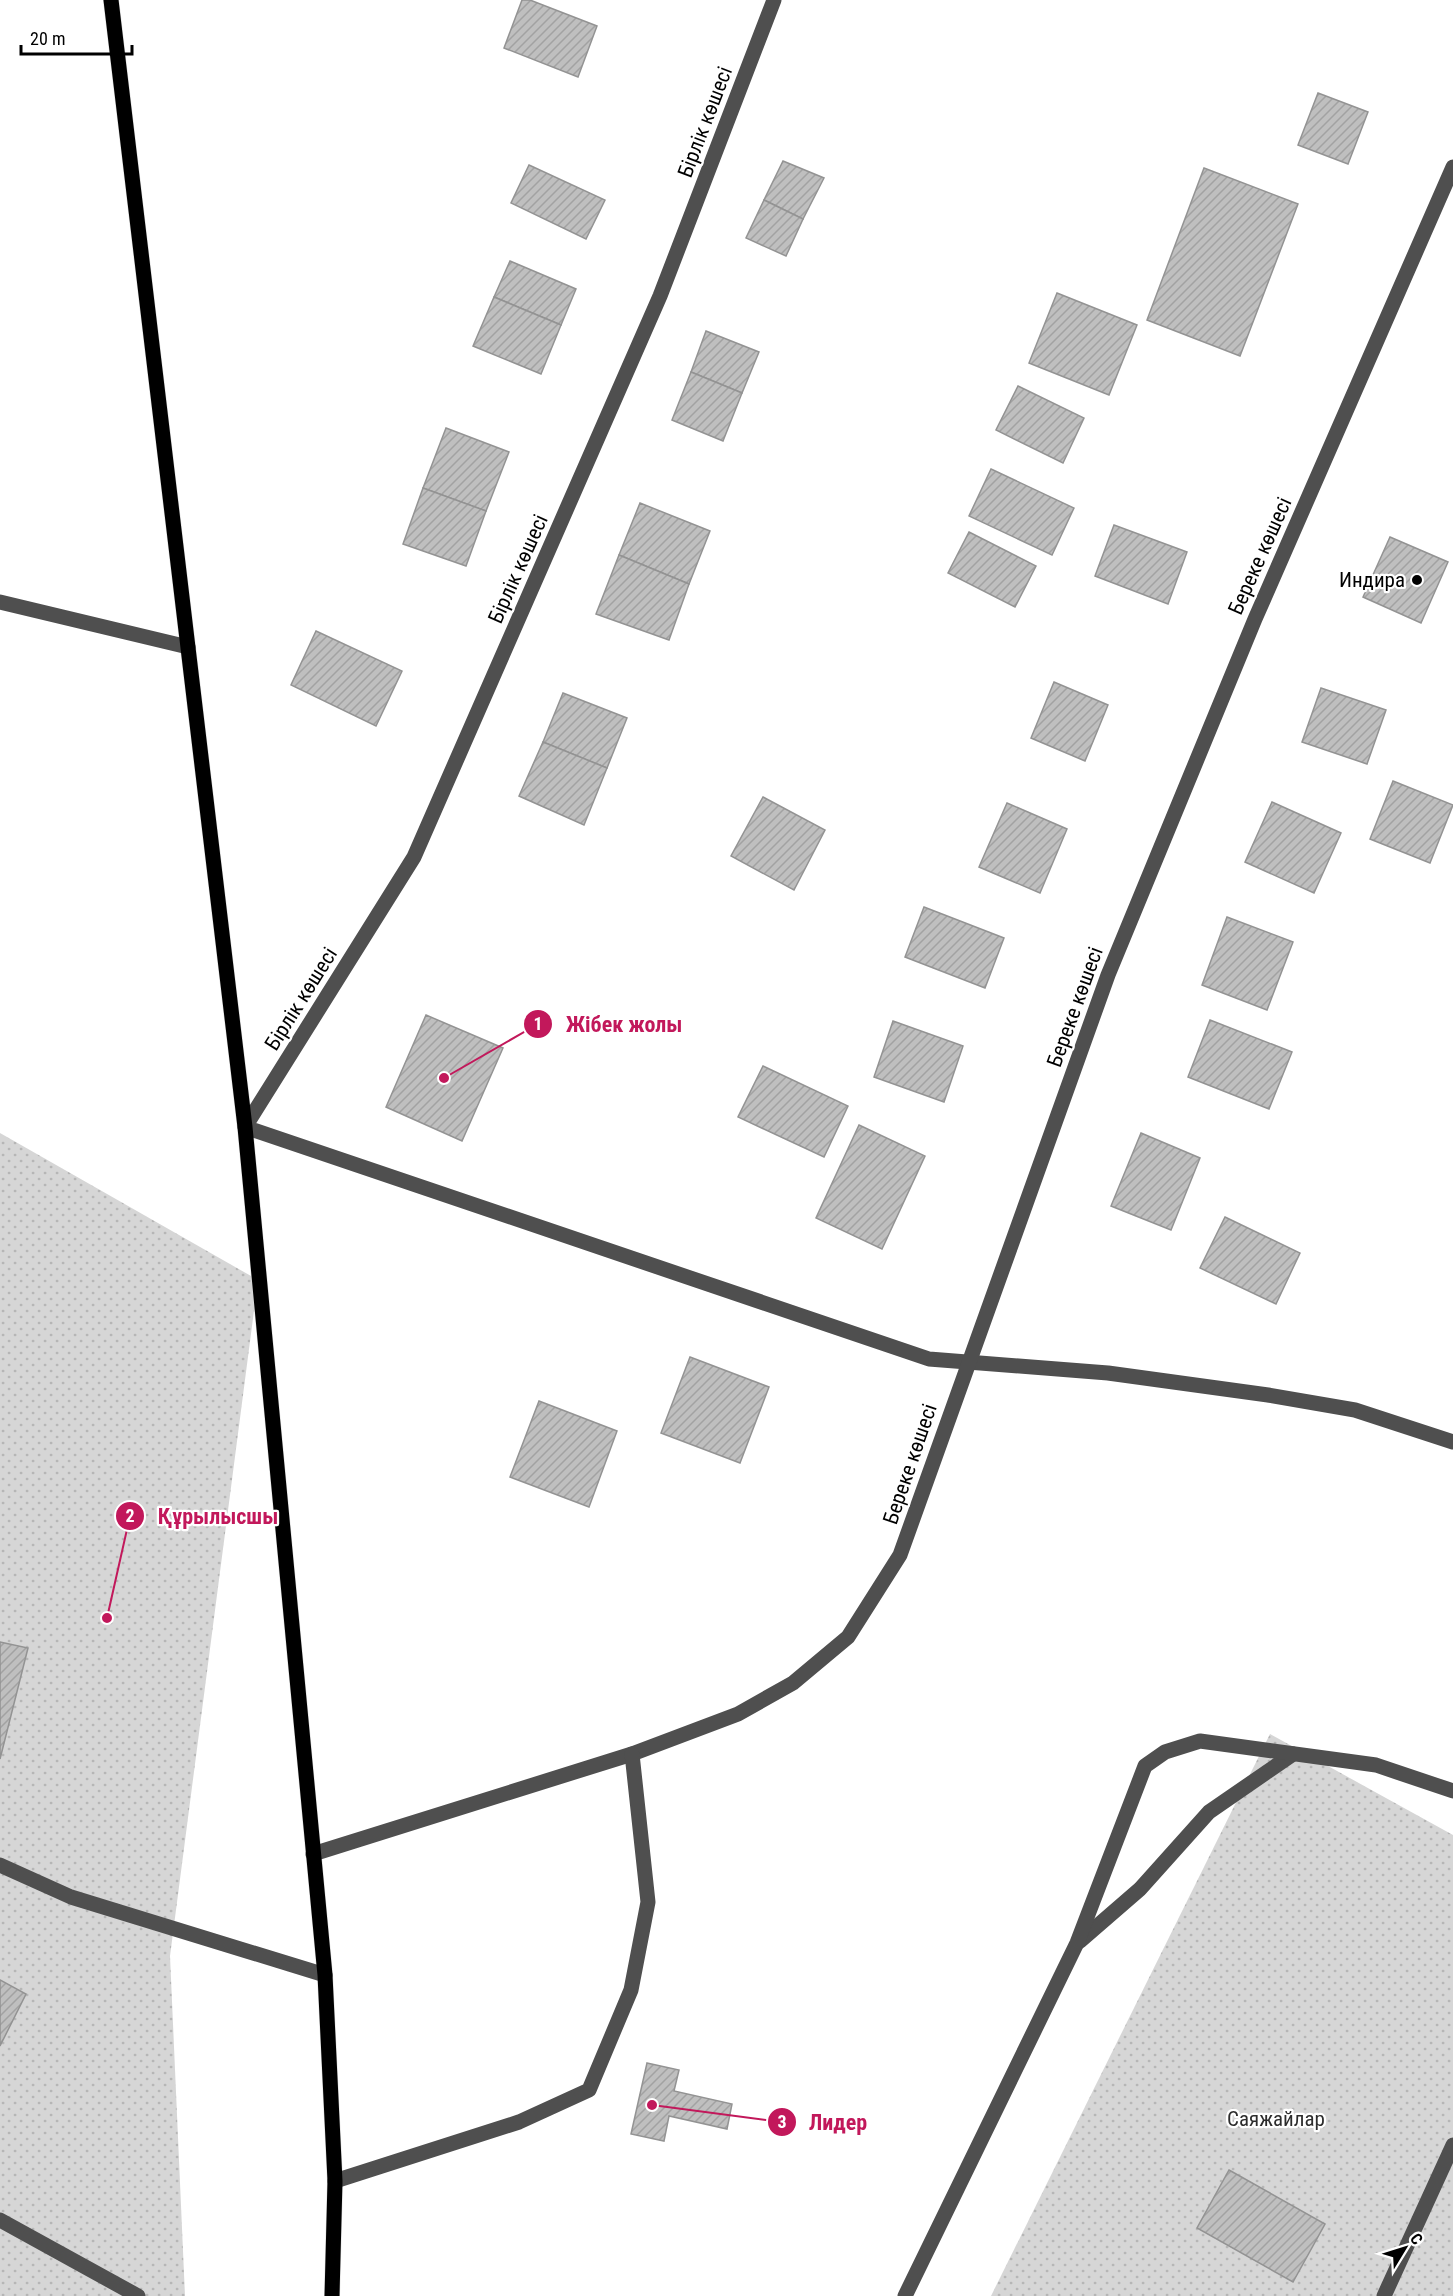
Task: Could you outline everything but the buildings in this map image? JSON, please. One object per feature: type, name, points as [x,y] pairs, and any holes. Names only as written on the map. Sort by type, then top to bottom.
[{"type":"main road","points":[[111,0],[245,1127],[325,1975],[335,2181],[332,2296]]},
{"type":"street","name":"Бірлік көшесі","points":[[245,1127],[414,857],[660,296],[774,0]]},
{"type":"street","name":"Береке көшесі","points":[[313,1854],[632,1754],[738,1714],[793,1683],[848,1637],[900,1555],[1113,964],[1255,620],[1453,167]]},
{"type":"street","points":[[0,602],[188,647]]},
{"type":"street","points":[[245,1127],[929,1359],[1108,1373],[1268,1395],[1355,1410],[1453,1442]]},
{"type":"street","points":[[905,2296],[1077,1943],[1145,1766],[1165,1752],[1200,1741],[1376,1765],[1453,1791]]},
{"type":"street","points":[[335,2181],[519,2122],[589,2090],[632,1990],[648,1902],[632,1754]]},
{"type":"street","points":[[1077,1943],[1140,1889],[1209,1812],[1293,1754]]},
{"type":"street","points":[[0,1865],[70,1897],[325,1975]]},
{"type":"street","points":[[1384,2296],[1453,2145]]},
{"type":"street","points":[[0,2220],[138,2296]]},
{"type":"green space","points":[[0,1133],[258,1280],[170,1956],[185,2296],[0,2296]]},
{"type":"green space","name":"Саяжайлар","points":[[1270,1734],[1453,1835],[1453,2296],[991,2296]]},
{"type":"place","name":"Индира","points":[[1417,580]]},
{"type":"place","name":"Жібек жолы","points":[[444,1078]]},
{"type":"place","name":"Құрылысшы","points":[[107,1618]]},
{"type":"place","name":"Лидер","points":[[652,2105]]}]
